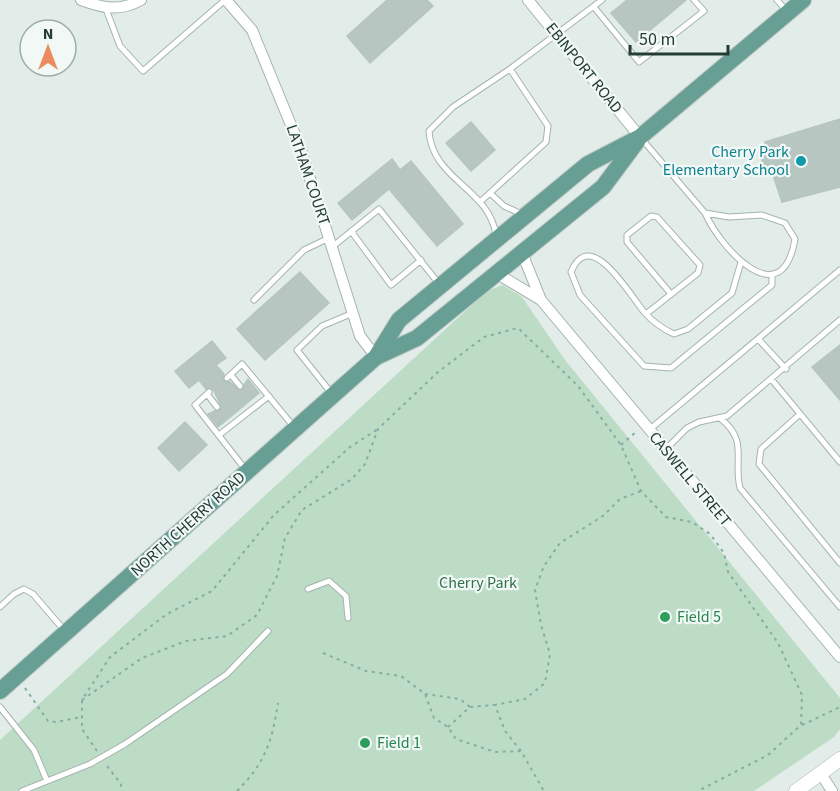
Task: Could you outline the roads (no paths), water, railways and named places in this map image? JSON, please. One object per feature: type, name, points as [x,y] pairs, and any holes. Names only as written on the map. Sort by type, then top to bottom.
[{"type":"main road","name":"NORTH CHERRY ROAD","points":[[0,691],[376,357],[417,338],[603,187],[640,137],[782,6],[803,0]]},
{"type":"main road","name":"NORTH CHERRY ROAD","points":[[376,357],[399,320],[496,239],[588,164],[640,137]]},
{"type":"street","points":[[81,0],[106,9],[133,4],[141,0]]},
{"type":"street","name":"LATHAM COURT","points":[[225,0],[252,30],[300,147],[360,336],[376,357]]},
{"type":"street","name":"EBINPORT ROAD","points":[[528,0],[640,137]]},
{"type":"street","name":"CASWELL STREET","points":[[522,253],[541,300],[840,657]]},
{"type":"street","name":"CASWELL STREET","points":[[496,273],[541,300]]},
{"type":"street","points":[[796,791],[840,759]]},
{"type":"street","points":[[821,774],[832,791]]},
{"type":"lane","points":[[106,9],[120,46],[143,71],[225,0]]},
{"type":"lane","points":[[496,239],[491,214],[442,166],[430,147],[429,131],[453,107],[558,36],[602,0]]},
{"type":"lane","points":[[594,7],[639,62],[704,11],[694,0]]},
{"type":"lane","points":[[480,202],[546,141],[548,126],[510,69]]},
{"type":"lane","points":[[640,137],[705,213],[712,230],[741,262],[755,272],[772,275],[784,268],[793,256],[795,239],[785,223],[762,215],[729,217],[705,213]]},
{"type":"lane","points":[[490,193],[504,206],[525,215]]},
{"type":"lane","points":[[254,300],[304,250],[330,242],[351,231],[379,209],[441,285]]},
{"type":"lane","points":[[646,314],[698,273],[700,266],[657,217],[651,216],[627,235],[627,242],[671,294]]},
{"type":"lane","points":[[351,231],[391,285],[421,260]]},
{"type":"lane","points":[[741,262],[732,293],[688,329],[674,334],[646,314],[603,261],[592,255],[582,257],[574,264],[571,272],[580,295],[644,366],[655,369],[671,368],[772,285],[772,275]]},
{"type":"lane","points":[[647,427],[692,394],[840,270]]},
{"type":"lane","points":[[333,395],[297,350],[322,326],[353,313]]},
{"type":"lane","points":[[666,449],[687,428],[699,422],[727,416],[786,369],[840,320]]},
{"type":"lane","points":[[758,339],[786,369]]},
{"type":"lane","points":[[240,386],[229,376],[242,364],[296,428]]},
{"type":"lane","points":[[772,380],[840,462]]},
{"type":"lane","points":[[217,407],[208,393],[195,405],[247,471]]},
{"type":"lane","points":[[219,435],[269,396]]},
{"type":"lane","points":[[250,400],[256,406]]},
{"type":"lane","points":[[239,409],[244,415]]},
{"type":"lane","points":[[800,414],[761,449],[759,464],[840,563]]},
{"type":"lane","points":[[720,418],[735,434],[739,444],[737,476],[740,488],[840,607]]},
{"type":"lane","points":[[227,419],[232,425]]},
{"type":"lane","points":[[308,589],[329,581],[346,596],[348,618]]},
{"type":"lane","points":[[0,607],[14,594],[24,590],[33,594],[66,632]]},
{"type":"lane","points":[[22,791],[101,758],[125,744],[227,674],[268,631]]},
{"type":"lane","points":[[0,707],[34,750],[47,781]]},
{"type":"place","name":"Cherry Park Elementary School","points":[[801,161]]},
{"type":"place","name":"Field 5","points":[[665,617]]},
{"type":"place","name":"Field 1","points":[[365,743]]},
{"type":"park label","name":"Cherry Park","points":[[478,583]]}]
